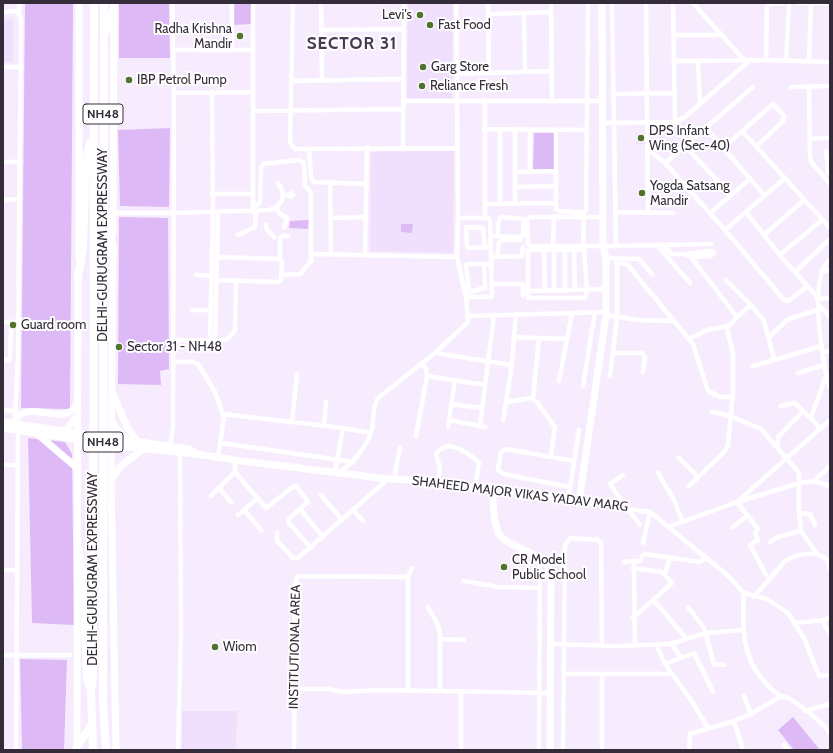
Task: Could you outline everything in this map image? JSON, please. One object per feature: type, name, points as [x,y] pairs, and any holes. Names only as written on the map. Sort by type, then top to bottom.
[{"type":"highway","name":"DELHI-GURUGRAM EXPRESSWAY","points":[[92,750],[94,3]]},
{"type":"highway","name":"DELHI-GURUGRAM EXPRESSWAY","points":[[104,3],[103,703],[106,750]]},
{"type":"highway","points":[[104,40],[114,5]]},
{"type":"highway","points":[[78,277],[83,247],[86,160],[94,122]]},
{"type":"highway","points":[[103,189],[108,208],[113,251]]},
{"type":"highway","points":[[78,550],[83,575],[87,679],[91,690]]},
{"type":"highway","points":[[77,749],[92,724]]},
{"type":"main road","points":[[77,749],[79,3]]},
{"type":"main road","points":[[579,502],[606,313],[606,258],[603,216],[602,3]]},
{"type":"main road","points":[[114,5],[113,251],[110,441],[116,750]]},
{"type":"main road","points":[[111,391],[128,429],[138,442]]},
{"type":"main road","points":[[14,423],[16,416],[23,412],[66,414],[74,410],[78,403]]},
{"type":"main road","points":[[77,451],[72,442],[64,434],[78,415]]},
{"type":"main road","points":[[111,421],[125,443],[111,458]]},
{"type":"main road","name":"SHAHEED MAJOR VIKAS YADAV MARG","points":[[3,422],[78,437],[125,443],[143,449],[197,454],[235,460],[579,502]]},
{"type":"main road","name":"SHAHEED MAJOR VIKAS YADAV MARG","points":[[3,428],[64,434]]},
{"type":"main road","points":[[35,432],[77,468]]},
{"type":"main road","name":"SHAHEED MAJOR VIKAS YADAV MARG","points":[[125,443],[138,442],[190,449],[197,454]]},
{"type":"main road","points":[[111,480],[121,466],[143,449]]},
{"type":"main road","points":[[492,492],[496,525],[500,535],[540,559],[549,567],[551,573],[550,750]]},
{"type":"street","points":[[14,423],[16,411],[16,322],[21,162],[21,19],[19,14],[19,3]]},
{"type":"street","points":[[170,447],[173,427],[174,93],[172,3]]},
{"type":"street","points":[[232,3],[232,49]]},
{"type":"street","points":[[238,235],[255,227],[253,206],[253,3]]},
{"type":"street","points":[[293,3],[290,111],[291,146],[295,149],[403,147],[457,148]]},
{"type":"street","points":[[321,3],[322,81]]},
{"type":"street","points":[[403,147],[404,3]]},
{"type":"street","points":[[337,472],[353,462],[370,433],[374,407],[378,398],[435,353],[466,325],[469,316],[457,257],[456,3]]},
{"type":"street","points":[[488,3],[490,73]]},
{"type":"street","points":[[551,3],[552,101]]},
{"type":"street","points":[[556,130],[556,209],[558,211],[586,212],[588,3]]},
{"type":"street","points":[[612,3],[616,246]]},
{"type":"street","points":[[646,3],[648,212]]},
{"type":"street","points":[[673,3],[675,122]]},
{"type":"street","points":[[693,3],[744,60]]},
{"type":"street","points":[[766,60],[767,3],[784,3]]},
{"type":"street","points":[[786,61],[789,3]]},
{"type":"street","points":[[799,3],[830,3]]},
{"type":"street","points":[[809,62],[810,3]]},
{"type":"street","points":[[3,12],[15,11],[19,14]]},
{"type":"street","points":[[489,14],[551,12]]},
{"type":"street","points":[[524,13],[525,72]]},
{"type":"street","points":[[321,30],[404,29]]},
{"type":"street","points":[[674,36],[722,35]]},
{"type":"street","points":[[173,50],[253,50]]},
{"type":"street","points":[[602,123],[675,122],[680,120],[750,60]]},
{"type":"street","points":[[675,61],[766,60],[830,62]]},
{"type":"street","points":[[698,61],[700,102]]},
{"type":"street","points":[[3,67],[21,66]]},
{"type":"street","points":[[456,74],[552,71]]},
{"type":"street","points":[[291,81],[403,79]]},
{"type":"street","points":[[809,86],[811,160],[830,184]]},
{"type":"street","points":[[791,87],[830,86]]},
{"type":"street","points":[[665,163],[753,87]]},
{"type":"street","points":[[212,92],[212,341]]},
{"type":"street","points":[[174,93],[253,92]]},
{"type":"street","points":[[614,94],[674,94]]},
{"type":"street","points":[[485,100],[485,218]]},
{"type":"street","points":[[403,101],[602,101]]},
{"type":"street","points":[[724,148],[773,104],[784,116],[784,121],[757,146]]},
{"type":"street","points":[[253,111],[403,110]]},
{"type":"street","points":[[706,128],[765,196]]},
{"type":"street","points":[[484,129],[586,130]]},
{"type":"street","points":[[500,130],[500,203]]},
{"type":"street","points":[[515,130],[515,203]]},
{"type":"street","points":[[530,130],[530,172]]},
{"type":"street","points":[[743,132],[830,228]]},
{"type":"street","points":[[810,139],[830,138]]},
{"type":"street","points":[[685,146],[731,195]]},
{"type":"street","points":[[365,255],[367,148]]},
{"type":"street","points":[[309,149],[312,180],[314,182],[367,184]]},
{"type":"street","points":[[647,149],[665,163],[725,230],[784,300],[789,301],[808,286]]},
{"type":"street","points":[[821,173],[829,173],[826,151]]},
{"type":"street","points":[[253,206],[259,204],[260,202],[261,168],[263,164],[267,162],[302,161],[304,163],[304,185],[310,193],[311,263],[302,273],[282,274]]},
{"type":"street","points":[[3,162],[21,162]]},
{"type":"street","points":[[515,172],[556,171]]},
{"type":"street","points":[[725,230],[786,178]]},
{"type":"street","points":[[710,213],[750,179]]},
{"type":"street","points":[[330,182],[331,254]]},
{"type":"street","points":[[277,208],[284,195],[283,189],[278,183]]},
{"type":"street","points":[[515,187],[556,186]]},
{"type":"street","points":[[212,194],[253,194]]},
{"type":"street","points":[[284,195],[289,195]]},
{"type":"street","points":[[3,200],[20,199]]},
{"type":"street","points":[[764,235],[804,200]]},
{"type":"street","points":[[485,204],[555,203]]},
{"type":"street","points":[[113,213],[254,212],[277,208]]},
{"type":"street","points":[[277,208],[281,214],[287,218],[284,228]]},
{"type":"street","points":[[212,341],[218,212]]},
{"type":"street","points":[[616,212],[673,213]]},
{"type":"street","points":[[746,212],[780,255],[808,286],[830,317]]},
{"type":"street","points":[[493,284],[523,284],[525,293],[529,299],[584,299],[587,296],[585,251],[530,246],[528,243],[527,233],[528,218],[554,216],[603,216]]},
{"type":"street","points":[[554,216],[554,291]]},
{"type":"street","points":[[583,246],[584,216]]},
{"type":"street","points":[[331,218],[366,217]]},
{"type":"street","points":[[491,236],[498,236],[523,236],[524,219],[501,217],[498,223],[498,236]]},
{"type":"street","points":[[458,218],[485,218],[490,221],[493,284],[492,298],[466,297]]},
{"type":"street","points":[[780,255],[822,220]]},
{"type":"street","points":[[216,280],[236,282],[280,282],[282,262],[280,259],[277,238],[267,230],[266,226]]},
{"type":"street","points":[[484,247],[483,228],[466,227],[467,247],[484,247],[491,247]]},
{"type":"street","points":[[277,238],[288,236]]},
{"type":"street","points":[[795,272],[830,239]]},
{"type":"street","points":[[497,257],[499,242],[503,240],[520,240]]},
{"type":"street","points":[[525,293],[528,250],[583,246],[711,244]]},
{"type":"street","points":[[660,245],[672,254],[714,252],[711,256],[691,257]]},
{"type":"street","points":[[660,245],[690,283]]},
{"type":"street","points":[[491,257],[522,256],[523,247]]},
{"type":"street","points":[[544,250],[545,290]]},
{"type":"street","points":[[565,250],[565,291]]},
{"type":"street","points":[[574,250],[575,290]]},
{"type":"street","points":[[311,254],[422,258],[457,257]]},
{"type":"street","points":[[685,254],[691,257],[737,317]]},
{"type":"street","points":[[217,257],[280,259]]},
{"type":"street","points":[[606,258],[627,264],[689,339],[695,347],[708,391],[720,397],[733,397]]},
{"type":"street","points":[[617,260],[639,259],[652,274]]},
{"type":"street","points":[[610,376],[617,317],[617,260]]},
{"type":"street","points":[[830,260],[825,264],[821,271],[817,300],[824,365],[830,388]]},
{"type":"street","points":[[484,264],[485,288],[469,292],[466,265],[484,264],[492,264]]},
{"type":"street","points":[[821,271],[830,270]]},
{"type":"street","points":[[196,275],[211,276]]},
{"type":"street","points":[[726,280],[751,305],[764,321],[774,359]]},
{"type":"street","points":[[173,340],[227,340],[235,330],[236,282]]},
{"type":"street","points":[[525,293],[545,290],[565,291],[606,289]]},
{"type":"street","points":[[817,300],[830,298]]},
{"type":"street","points":[[689,339],[707,330],[728,326],[751,305]]},
{"type":"street","points":[[192,310],[211,310]]},
{"type":"street","points":[[769,337],[788,319],[818,310]]},
{"type":"street","points":[[469,316],[595,312],[606,313],[617,317],[673,321]]},
{"type":"street","points":[[583,386],[595,312]]},
{"type":"street","points":[[559,381],[572,313]]},
{"type":"street","points":[[503,420],[512,365],[516,314]]},
{"type":"street","points":[[449,420],[483,426],[482,408],[494,315]]},
{"type":"street","points":[[3,322],[16,322]]},
{"type":"street","points":[[689,486],[726,450],[733,397],[733,354],[728,326]]},
{"type":"street","points":[[3,360],[9,360],[10,357],[11,329]]},
{"type":"street","points":[[514,337],[567,339]]},
{"type":"street","points":[[539,338],[533,398],[555,427],[551,456]]},
{"type":"street","points":[[753,366],[822,346]]},
{"type":"street","points":[[823,352],[830,350]]},
{"type":"street","points":[[435,353],[512,365]]},
{"type":"street","points":[[613,353],[642,353],[645,357],[643,372]]},
{"type":"street","points":[[173,362],[193,362],[198,364],[215,392],[223,414],[221,442],[218,457]]},
{"type":"street","points":[[416,436],[427,376],[426,369],[422,363]]},
{"type":"street","points":[[798,373],[824,365]]},
{"type":"street","points":[[292,422],[296,374]]},
{"type":"street","points":[[427,376],[485,385]]},
{"type":"street","points":[[810,417],[813,414],[826,376]]},
{"type":"street","points":[[448,427],[455,380]]},
{"type":"street","points":[[507,402],[533,398]]},
{"type":"street","points":[[324,426],[326,402]]},
{"type":"street","points":[[781,406],[796,403],[820,429]]},
{"type":"street","points":[[451,404],[482,408]]},
{"type":"street","points":[[3,410],[16,411]]},
{"type":"street","points":[[778,446],[778,437],[803,411]]},
{"type":"street","points":[[712,412],[730,416],[761,429],[778,446],[799,473],[799,513],[801,532],[818,555]]},
{"type":"street","points":[[223,414],[343,428],[370,433]]},
{"type":"street","points":[[737,502],[830,420]]},
{"type":"street","points":[[337,472],[337,458],[343,428]]},
{"type":"street","points":[[16,750],[18,430]]},
{"type":"street","points":[[568,501],[579,430]]},
{"type":"street","points":[[221,442],[337,458],[353,462]]},
{"type":"street","points":[[438,484],[440,468],[436,454],[438,451],[448,446],[461,448],[479,462],[475,489]]},
{"type":"street","points":[[277,533],[277,541],[295,559],[311,548],[391,479],[400,448]]},
{"type":"street","points":[[570,487],[502,474],[498,470],[501,452],[506,449],[574,461]]},
{"type":"street","points":[[178,750],[180,453]]},
{"type":"street","points":[[679,458],[698,477]]},
{"type":"street","points":[[211,496],[234,472],[235,460]]},
{"type":"street","points":[[3,465],[18,465]]},
{"type":"street","points":[[814,481],[830,466]]},
{"type":"street","points":[[234,472],[258,498],[265,508],[295,486],[308,502],[289,519],[288,522],[311,548]]},
{"type":"street","points":[[658,473],[674,500],[682,520]]},
{"type":"street","points":[[623,475],[610,484],[640,525]]},
{"type":"street","points":[[668,527],[682,520],[800,483],[814,481],[830,486]]},
{"type":"street","points":[[218,488],[231,502]]},
{"type":"street","points":[[321,495],[342,520]]},
{"type":"street","points":[[238,515],[258,498]]},
{"type":"street","name":"SHAHEED MAJOR VIKAS YADAV MARG","points":[[579,502],[650,512]]},
{"type":"street","points":[[737,502],[758,529],[755,533],[758,540],[750,545],[766,575]]},
{"type":"street","points":[[300,509],[323,537]]},
{"type":"street","points":[[244,510],[261,530]]},
{"type":"street","points":[[354,510],[363,521]]},
{"type":"street","points":[[643,543],[650,512],[726,574],[744,594],[767,600],[788,613],[804,638],[819,676],[830,675]]},
{"type":"street","points":[[799,513],[810,514],[815,525]]},
{"type":"street","points":[[733,527],[748,515]]},
{"type":"street","points":[[770,542],[777,537],[801,532]]},
{"type":"street","points":[[563,750],[565,674],[565,545],[570,538],[598,540],[601,543],[602,646]]},
{"type":"street","points":[[624,562],[641,561],[642,556],[645,554],[699,562],[706,558]]},
{"type":"street","points":[[754,597],[785,561],[796,556],[822,556],[829,561],[830,569]]},
{"type":"street","points":[[665,574],[670,558]]},
{"type":"street","points":[[539,750],[540,559]]},
{"type":"street","points":[[634,561],[633,618],[635,646]]},
{"type":"street","points":[[408,690],[408,577],[412,568]]},
{"type":"street","points":[[633,618],[654,601],[672,583],[665,574],[634,568]]},
{"type":"street","points":[[3,570],[17,570]]},
{"type":"street","name":"INSTITUTIONAL AREA","points":[[294,750],[295,585],[297,577],[353,575],[408,577]]},
{"type":"street","points":[[464,581],[498,587],[539,588]]},
{"type":"street","points":[[744,594],[743,630],[748,653],[754,669],[781,696],[789,698],[830,733]]},
{"type":"street","points":[[654,601],[687,638]]},
{"type":"street","points":[[428,607],[439,627],[440,691]]},
{"type":"street","points":[[688,607],[702,624],[706,633],[714,664],[724,665]]},
{"type":"street","points":[[795,623],[824,620],[830,617]]},
{"type":"street","points":[[824,620],[825,626],[830,634]]},
{"type":"street","points":[[551,644],[635,646],[672,644],[706,633],[743,630]]},
{"type":"street","points":[[440,639],[464,640]]},
{"type":"street","points":[[656,644],[665,664],[689,697],[708,728]]},
{"type":"street","points":[[672,644],[681,658]]},
{"type":"street","points":[[665,664],[691,654],[696,655],[713,692]]},
{"type":"street","points":[[3,655],[70,655]]},
{"type":"street","points":[[565,674],[631,676],[644,673],[672,674]]},
{"type":"street","points":[[602,675],[602,750]]},
{"type":"street","points":[[294,689],[329,689],[343,692],[408,690],[550,693]]},
{"type":"street","points":[[461,692],[461,750]]},
{"type":"street","points":[[744,696],[751,714]]},
{"type":"street","points":[[689,750],[690,734],[734,721],[751,714],[781,696]]},
{"type":"street","points":[[805,711],[830,704]]},
{"type":"street","points":[[734,721],[743,750]]},
{"type":"street","points":[[784,745],[788,750]]},
{"type":"shaded area","points":[[25,3],[73,3],[70,409],[21,408]]},
{"type":"shaded area","points":[[119,3],[169,3],[170,58],[119,58]]},
{"type":"shaded area","points":[[234,3],[251,3],[251,24],[234,25]]},
{"type":"shaded area","points":[[408,3],[453,3],[452,100],[407,100]]},
{"type":"shaded area","points":[[13,19],[13,62],[3,62],[3,20]]},
{"type":"shaded area","points":[[170,128],[169,207],[120,206],[118,130]]},
{"type":"shaded area","points":[[534,133],[554,133],[554,170],[533,170]]},
{"type":"shaded area","name":"DPS Infant Wing (Sec-40)","points":[[636,133],[645,133],[646,144],[636,144]]},
{"type":"shaded area","points":[[454,151],[453,253],[370,251],[371,152]]},
{"type":"shaded area","points":[[119,217],[168,218],[169,369],[160,371],[161,385],[118,384]]},
{"type":"shaded area","points":[[309,220],[308,229],[289,228],[290,221]]},
{"type":"shaded area","points":[[401,224],[413,224],[412,233],[401,232]]},
{"type":"shaded area","points":[[28,438],[65,442],[72,454],[74,625],[32,623]]},
{"type":"shaded area","points":[[20,659],[67,660],[64,750],[22,750]]},
{"type":"shaded area","points":[[182,711],[237,711],[236,750],[182,750]]},
{"type":"shaded area","points":[[793,717],[820,750],[794,750],[778,730]]},
{"type":"place","name":"Levi's","points":[[420,15]]},
{"type":"place","name":"Fast Food","points":[[430,25]]},
{"type":"place","name":"Radha Krishna Mandir","points":[[240,36]]},
{"type":"place","name":"Garg Store","points":[[423,67]]},
{"type":"place","name":"IBP Petrol Pump","points":[[129,80]]},
{"type":"place","name":"Reliance Fresh","points":[[422,86]]},
{"type":"place","name":"DPS Infant Wing (Sec-40)","points":[[641,138]]},
{"type":"place","name":"Yogda Satsang Mandir","points":[[642,193]]},
{"type":"place","name":"Guard room","points":[[13,325]]},
{"type":"place","name":"Sector 31 - NH48","points":[[119,347]]},
{"type":"place","name":"CR Model Public School","points":[[504,567]]},
{"type":"place","name":"Wiom","points":[[215,647]]},
{"type":"district","name":"SECTOR 31","points":[[352,44]]}]
